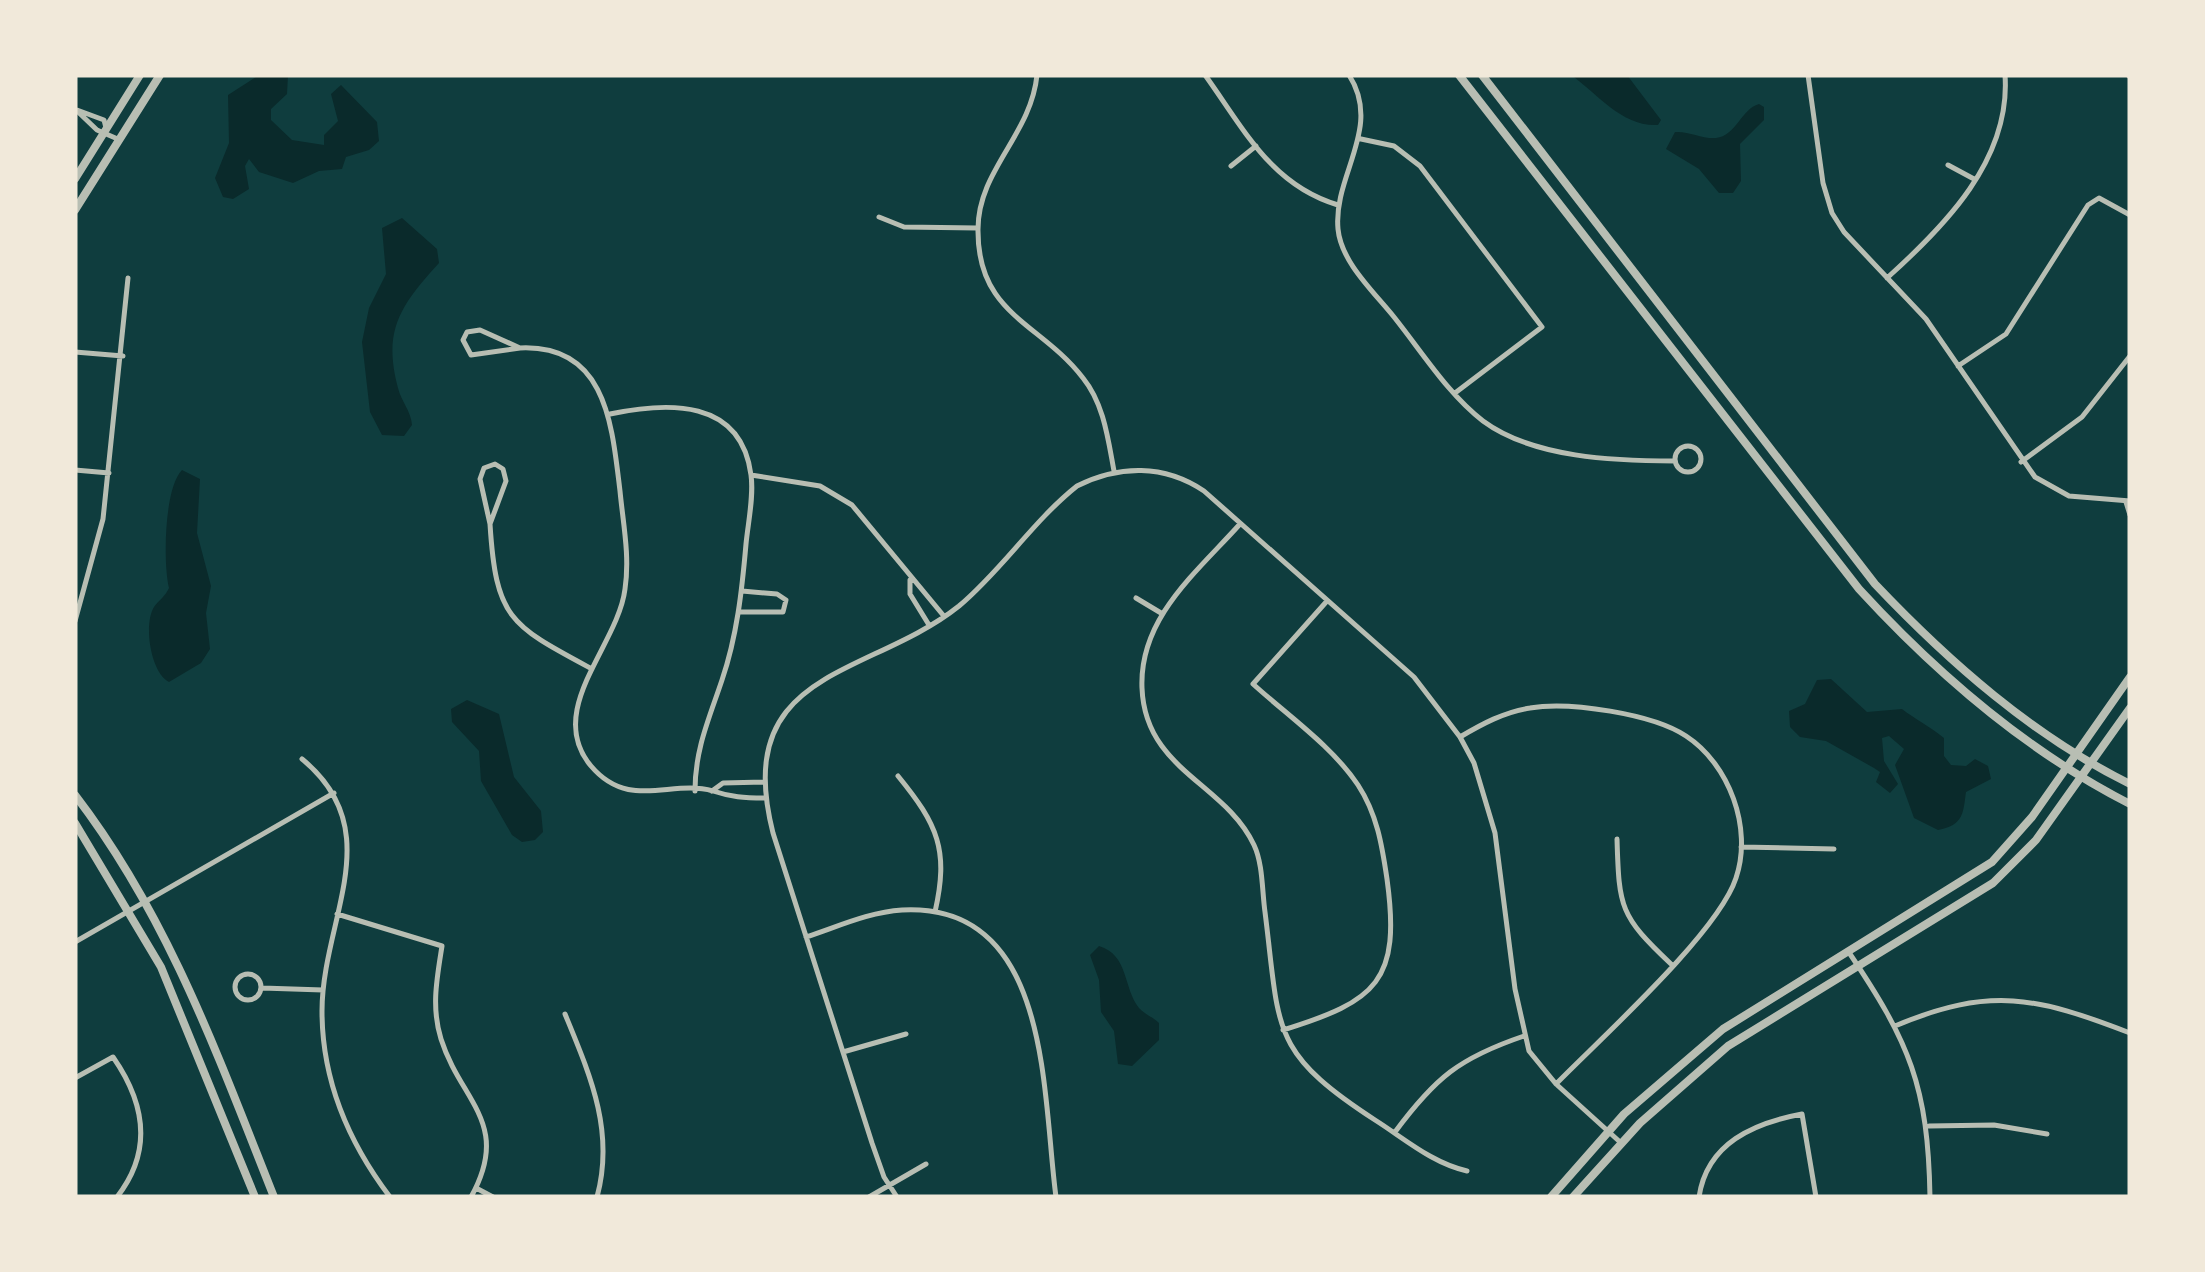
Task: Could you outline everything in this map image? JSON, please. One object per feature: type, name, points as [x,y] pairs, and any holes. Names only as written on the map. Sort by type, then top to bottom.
[{"type":"street","points":[[75,179],[140,75]]},
{"type":"street","points":[[75,210],[160,75]]},
{"type":"street","points":[[1037,75],[1024,125],[985,190],[978,228],[986,277],[999,302],[1068,362],[1092,392],[1105,424],[1114,471]]},
{"type":"street","points":[[1205,75],[1288,183],[1338,206]]},
{"type":"street","points":[[1349,75],[1361,106],[1361,139],[1338,206],[1342,246],[1358,273],[1455,393],[1481,420],[1518,440],[1604,457],[1674,461],[1682,471],[1691,472],[1698,467],[1700,454],[1686,445],[1676,453],[1674,461]]},
{"type":"street","points":[[1459,75],[1859,589],[1907,642],[1966,695],[2082,777],[2130,804]]},
{"type":"street","points":[[1482,75],[1875,584],[1924,636],[1984,688],[2092,764],[2130,784]]},
{"type":"street","points":[[1808,75],[1823,183],[1832,214],[1926,319],[2035,478],[2068,496],[2128,502],[2130,516]]},
{"type":"street","points":[[1887,278],[1945,224],[1974,180],[1998,133],[2005,75]]},
{"type":"street","points":[[76,109],[97,130],[121,140]]},
{"type":"street","points":[[1361,139],[1394,146],[1420,166],[1542,327],[1455,393]]},
{"type":"street","points":[[1231,166],[1256,146]]},
{"type":"street","points":[[1948,165],[1974,180]]},
{"type":"street","points":[[1958,366],[2006,334],[2088,205],[2099,198],[2130,214]]},
{"type":"street","points":[[879,217],[904,227],[978,228]]},
{"type":"street","points":[[75,621],[98,542],[109,472],[128,278]]},
{"type":"street","points":[[520,348],[477,356],[466,351],[463,340],[471,330],[480,330],[520,348],[563,356],[587,372],[610,414],[627,556],[626,589],[610,641],[592,668],[575,714],[578,741],[590,765],[611,784],[634,790],[712,791],[723,783],[764,782]]},
{"type":"street","points":[[75,352],[123,356]]},
{"type":"street","points":[[2021,462],[2082,417],[2130,356]]},
{"type":"street","points":[[610,414],[664,405],[705,412],[738,442],[752,475],[740,612],[722,680],[704,724],[695,792]]},
{"type":"street","points":[[490,524],[506,481],[503,468],[495,464],[484,468],[480,479],[499,596],[512,618],[530,634],[592,668]]},
{"type":"street","points":[[75,470],[109,472]]},
{"type":"street","points":[[898,1197],[888,1184],[843,1052],[764,798],[769,750],[803,693],[837,668],[944,616],[1060,499],[1077,486],[1114,471],[1148,470],[1180,477],[1204,491],[1414,677],[1460,737],[1474,763],[1495,833],[1524,1036],[1538,1066],[1620,1142]]},
{"type":"street","points":[[752,475],[803,481],[840,497],[873,526],[910,580],[922,586],[944,616]]},
{"type":"street","points":[[1240,524],[1161,613],[1146,650],[1142,688],[1146,714],[1168,757],[1253,841],[1283,1030],[1309,1073],[1443,1165],[1467,1171]]},
{"type":"street","points":[[910,580],[910,594],[929,625]]},
{"type":"street","points":[[740,612],[783,612],[786,600],[777,594],[742,591]]},
{"type":"street","points":[[1136,598],[1161,613]]},
{"type":"street","points":[[1283,1030],[1347,1009],[1388,963],[1392,944],[1381,838],[1358,786],[1342,764],[1253,684],[1327,602]]},
{"type":"street","points":[[1551,1197],[1659,1080],[1723,1029],[1992,862],[2018,836],[2130,676]]},
{"type":"street","points":[[1460,737],[1507,713],[1551,705],[1672,728],[1711,759],[1729,788],[1741,847],[1738,872],[1728,896],[1706,927],[1556,1084]]},
{"type":"street","points":[[1573,1197],[1620,1142],[1728,1046],[1994,883],[2028,850],[2130,708]]},
{"type":"street","points":[[302,759],[334,793],[350,850],[323,990],[324,1039],[332,1084],[351,1136],[390,1197]]},
{"type":"street","points":[[898,776],[926,814],[941,848],[944,866],[935,912]]},
{"type":"street","points":[[712,791],[724,798],[764,798]]},
{"type":"street","points":[[75,942],[334,793]]},
{"type":"street","points":[[75,794],[192,992],[274,1197]]},
{"type":"street","points":[[75,823],[138,906],[255,1197]]},
{"type":"street","points":[[1618,838],[1620,903],[1638,932],[1671,964]]},
{"type":"street","points":[[1741,847],[1834,850]]},
{"type":"street","points":[[806,938],[881,913],[935,912],[974,927],[991,940],[1022,983],[1033,1020],[1056,1197]]},
{"type":"street","points":[[336,914],[442,946],[435,996],[441,1038],[485,1126],[486,1152],[471,1197]]},
{"type":"street","points":[[1848,951],[1895,1026],[1915,1070],[1929,1126],[1930,1197]]},
{"type":"street","points":[[248,974],[256,976],[262,988],[258,996],[246,1001],[236,993],[236,984],[248,974]]},
{"type":"street","points":[[262,988],[323,990]]},
{"type":"street","points":[[1895,1026],[1940,1007],[2008,997],[2056,1004],[2130,1033]]},
{"type":"street","points":[[566,1014],[600,1105],[604,1160],[596,1197]]},
{"type":"street","points":[[843,1052],[906,1034]]},
{"type":"street","points":[[1395,1132],[1432,1084],[1457,1063],[1524,1036]]},
{"type":"street","points":[[75,1078],[112,1057],[136,1100],[142,1133],[139,1157],[119,1196]]},
{"type":"street","points":[[1700,1197],[1712,1163],[1740,1133],[1772,1120],[1802,1114],[1816,1197]]},
{"type":"street","points":[[1929,1126],[1994,1125],[2047,1134]]},
{"type":"street","points":[[869,1197],[926,1164]]},
{"type":"street","points":[[476,1188],[492,1197]]},
{"type":"water","points":[[259,75],[288,75],[287,94],[271,109],[271,120],[292,140],[324,145],[324,135],[338,121],[331,94],[341,85],[377,122],[379,141],[369,150],[346,157],[342,169],[319,171],[293,183],[259,172],[249,159],[245,166],[249,189],[233,199],[223,197],[215,178],[229,143],[228,95]]},
{"type":"water","points":[[1571,75],[1627,75],[1661,120],[1658,125],[1633,121]]},
{"type":"water","points":[[1759,104],[1764,107],[1764,120],[1740,144],[1741,181],[1733,193],[1719,193],[1699,169],[1666,149],[1675,132],[1723,136]]},
{"type":"water","points":[[402,218],[437,249],[439,263],[406,305],[394,333],[392,349],[399,393],[412,425],[404,436],[382,435],[370,412],[362,342],[369,308],[386,274],[382,228]]},
{"type":"water","points":[[182,470],[200,479],[197,533],[211,586],[206,613],[210,649],[201,663],[169,682],[153,659],[149,625],[154,607],[169,588],[168,509]]},
{"type":"water","points":[[1831,679],[1867,712],[1902,709],[1944,738],[1944,756],[1951,765],[1966,766],[1975,759],[1988,766],[1991,779],[1966,792],[1963,812],[1953,825],[1938,830],[1914,818],[1895,765],[1904,749],[1889,736],[1882,738],[1884,761],[1898,784],[1890,793],[1876,782],[1880,772],[1874,768],[1826,741],[1800,737],[1790,727],[1789,711],[1805,704],[1817,680]]},
{"type":"water","points":[[467,700],[499,714],[514,777],[541,811],[543,832],[535,840],[522,842],[512,835],[481,781],[479,751],[452,722],[451,709]]},
{"type":"water","points":[[1099,946],[1116,957],[1139,1008],[1159,1023],[1159,1040],[1132,1066],[1118,1064],[1114,1031],[1101,1012],[1099,980],[1090,955]]}]
